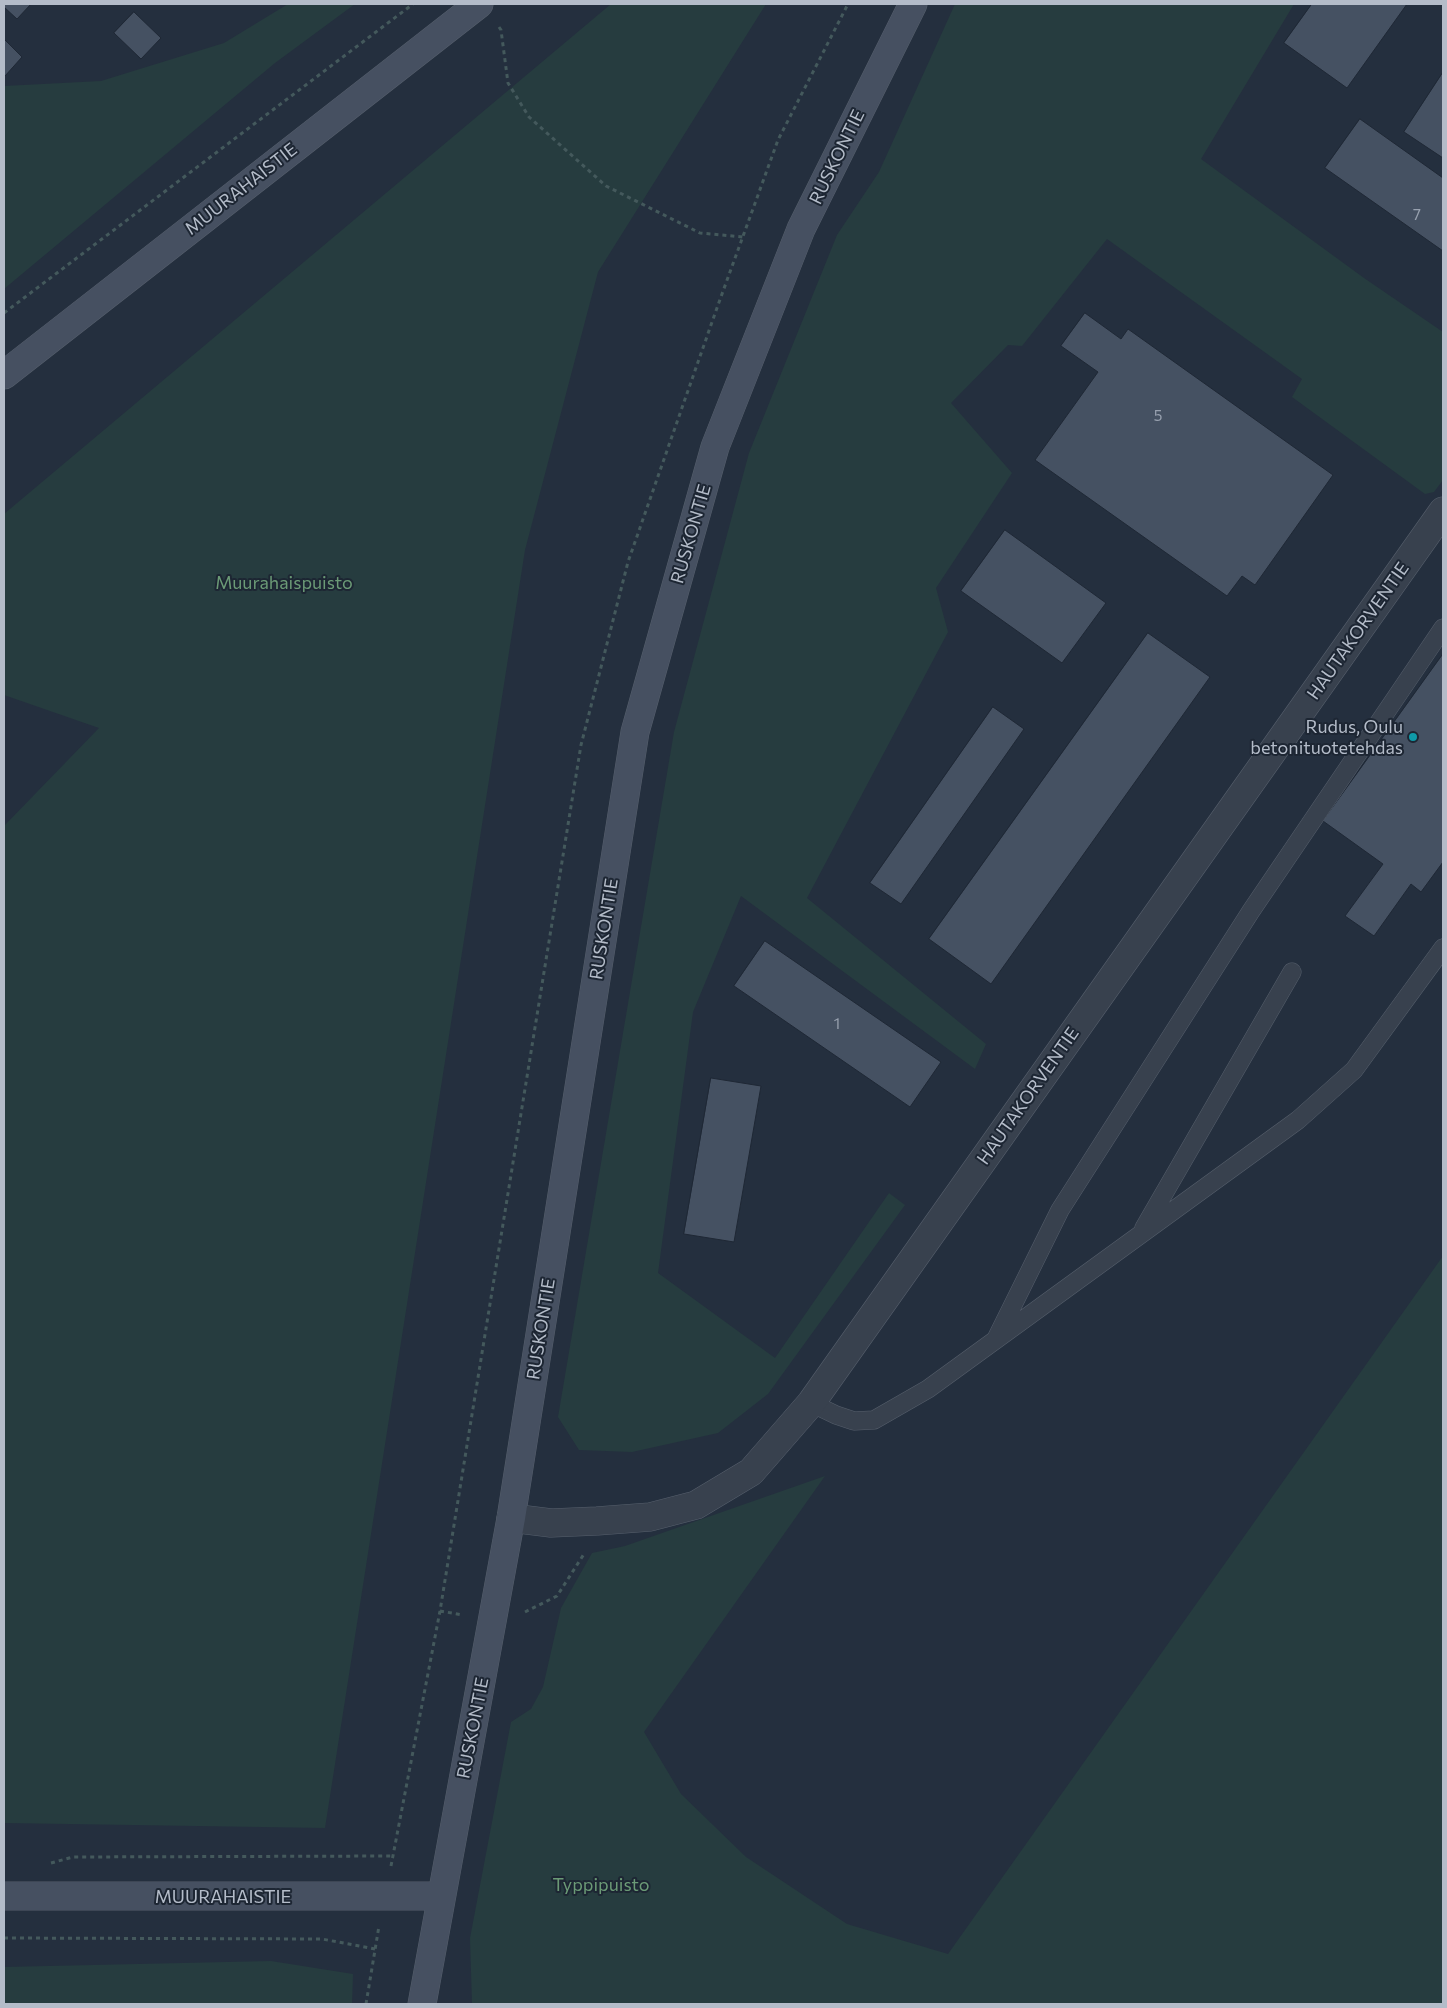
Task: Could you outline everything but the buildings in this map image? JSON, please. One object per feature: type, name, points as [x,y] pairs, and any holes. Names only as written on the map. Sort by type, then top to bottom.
[{"type":"main road","name":"MUURAHAISTIE","points":[[4,375],[478,4]]},
{"type":"main road","name":"RUSKONTIE","points":[[422,2004],[512,1518],[634,732],[715,447],[801,229],[913,4]]},
{"type":"main road","name":"MUURAHAISTIE","points":[[4,1896],[441,1896]]},
{"type":"street","name":"HAUTAKORVENTIE","points":[[512,1518],[551,1523],[650,1517],[696,1505],[751,1472],[811,1403],[1443,511]]},
{"type":"lane","points":[[996,1339],[1060,1210],[1251,911],[1443,628]]},
{"type":"lane","points":[[811,1403],[854,1421],[874,1420],[928,1389],[1298,1120],[1354,1070],[1443,948]]},
{"type":"lane","points":[[1140,1234],[1292,972]]},
{"type":"path","points":[[4,313],[414,4]]},
{"type":"path","points":[[478,4],[502,30],[508,83],[529,117],[606,186],[700,233],[742,237]]},
{"type":"path","points":[[440,1611],[494,1621],[521,1615],[557,1596],[581,1560],[597,1521]]},
{"type":"path","points":[[43,1865],[73,1857],[393,1856]]},
{"type":"path","points":[[4,1938],[322,1939],[375,1949]]},
{"type":"green space","points":[[288,4],[355,4],[275,63],[4,289],[4,86],[101,81],[224,43]]},
{"type":"green space","name":"Muurahaispuisto","points":[[611,4],[766,4],[598,272],[525,550],[325,1828],[4,1823],[4,826],[99,728],[4,695],[4,514]]},
{"type":"green space","points":[[955,4],[1294,4],[1201,159],[1364,278],[1443,332],[1443,480],[1434,492],[1425,494],[1292,397],[1302,379],[1107,239],[1022,346],[1008,345],[951,403],[1012,473],[936,588],[948,632],[807,898],[986,1044],[975,1069],[741,896],[693,1012],[658,1273],[775,1358],[889,1193],[905,1205],[768,1394],[718,1433],[632,1452],[579,1450],[558,1417],[674,732],[749,453],[837,235],[879,172]]},
{"type":"green space","name":"Typpipuisto","points":[[1443,1256],[1443,2004],[472,2004],[470,1938],[511,1722],[531,1709],[543,1687],[561,1608],[592,1553],[625,1546],[825,1476],[644,1732],[681,1794],[746,1857],[847,1924],[948,1954]]},
{"type":"green space","points":[[271,1961],[353,1974],[352,2004],[4,2004],[4,1967]]},
{"type":"place","name":"Rudus, Oulu betonituotetehdas","points":[[1413,737]]}]
